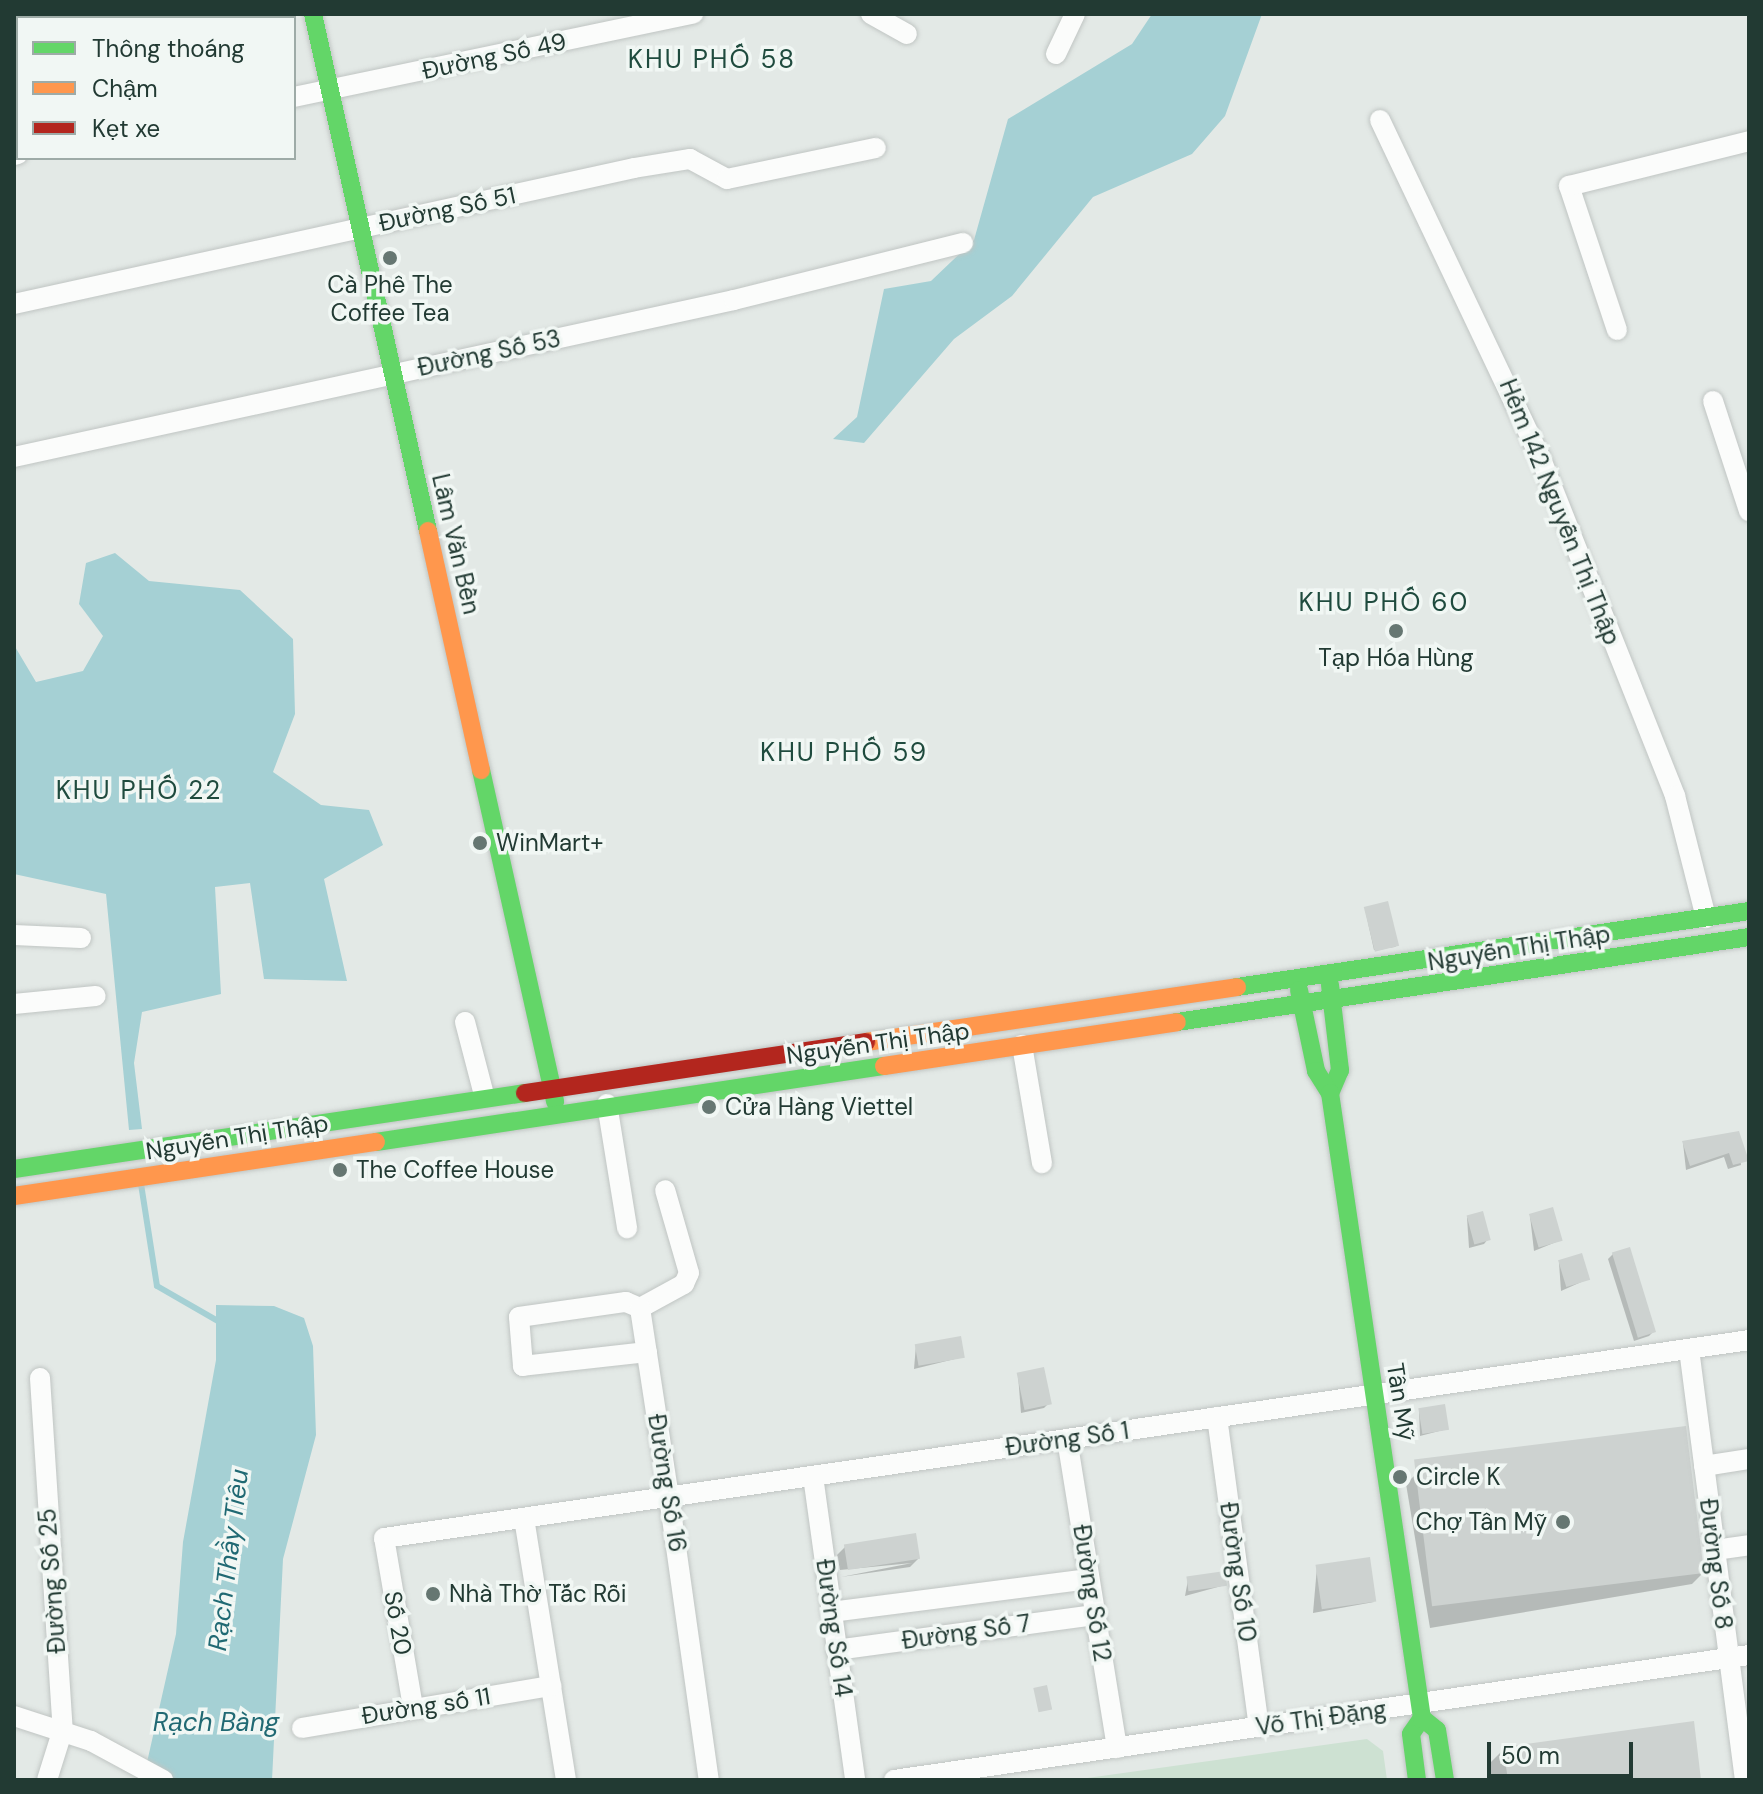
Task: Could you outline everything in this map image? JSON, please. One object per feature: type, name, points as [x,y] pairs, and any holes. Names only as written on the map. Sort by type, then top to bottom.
[{"type":"main road","name":"Lâm Văn Bền","points":[[313,14],[557,1110]]},
{"type":"main road","name":"Nguyễn Thị Thập","points":[[14,1169],[484,1095],[1298,981],[1749,911]]},
{"type":"main road","name":"Nguyễn Thị Thập","points":[[14,1196],[557,1110],[1233,1012],[1302,1006],[1749,937]]},
{"type":"main road","name":"Tân Mỹ","points":[[1328,976],[1340,1070],[1330,1093]]},
{"type":"main road","name":"Tân Mỹ","points":[[1298,981],[1316,1071],[1330,1093],[1421,1710],[1437,1730],[1445,1780]]},
{"type":"main road","points":[[1229,991],[1233,1012]]},
{"type":"main road","name":"Tân Mỹ","points":[[1417,1780],[1411,1734],[1421,1710]]},
{"type":"street","name":"Đường Số 49","points":[[296,97],[693,14]]},
{"type":"street","points":[[871,14],[907,34]]},
{"type":"street","points":[[1056,54],[1075,14]]},
{"type":"street","name":"Hẻm 142 Nguyễn Thị Thập","points":[[1380,120],[1541,459],[1675,796],[1706,918]]},
{"type":"street","points":[[1617,330],[1569,186],[1749,141]]},
{"type":"street","name":"Đường Số 51","points":[[14,304],[690,159],[727,179],[876,148]]},
{"type":"street","name":"Đường Số 53","points":[[14,457],[393,374],[963,243]]},
{"type":"street","points":[[1713,401],[1749,511]]},
{"type":"street","points":[[14,935],[81,938]]},
{"type":"street","points":[[14,1004],[96,996]]},
{"type":"street","points":[[465,1022],[484,1095]]},
{"type":"street","points":[[1022,1045],[1042,1163]]},
{"type":"street","points":[[607,1104],[627,1228]]},
{"type":"street","points":[[647,1352],[523,1366],[519,1317],[626,1302],[640,1308],[684,1284],[689,1273],[665,1190]]},
{"type":"street","name":"Đường Số 16","points":[[640,1308],[709,1780]]},
{"type":"street","name":"Đường Số 1","points":[[384,1538],[1749,1340]]},
{"type":"street","name":"Đường Số 8","points":[[1689,1349],[1745,1780]]},
{"type":"street","name":"Đường Số 25","points":[[40,1378],[63,1729],[47,1780]]},
{"type":"street","name":"Đường Số 10","points":[[1217,1417],[1259,1727]]},
{"type":"street","name":"Đường Số 12","points":[[1067,1439],[1117,1748]]},
{"type":"street","points":[[1704,1466],[1749,1459]]},
{"type":"street","name":"Đường Số 14","points":[[813,1476],[855,1780]]},
{"type":"street","points":[[524,1518],[566,1780]]},
{"type":"street","name":"Số 20","points":[[384,1538],[413,1707]]},
{"type":"street","points":[[1715,1550],[1749,1545]]},
{"type":"street","name":"Đường Số 7","points":[[831,1612],[1089,1579]]},
{"type":"street","name":"Đường Số 7","points":[[836,1650],[1095,1615]]},
{"type":"street","name":"Võ Thị Đặng","points":[[894,1780],[1259,1727],[1421,1710],[1749,1655]]},
{"type":"street","name":"Đường số 11","points":[[302,1728],[551,1686]]},
{"type":"street","points":[[14,1716],[63,1729],[91,1741],[163,1780]]},
{"type":"green space","points":[[1367,1739],[1383,1751],[1387,1780],[1073,1780]]},
{"type":"water","points":[[1152,14],[1262,14],[1225,116],[1192,154],[1093,197],[1012,296],[954,339],[864,443],[833,439],[857,417],[884,289],[931,281],[974,240],[1008,119],[1132,44]]},
{"type":"water","points":[[115,553],[149,581],[240,590],[293,639],[295,714],[273,772],[321,805],[369,810],[383,845],[324,879],[347,981],[264,979],[250,883],[215,887],[221,994],[142,1012],[134,1063],[142,1129],[129,1130],[106,894],[14,874],[14,645],[36,682],[83,671],[103,636],[79,604],[86,563]]},
{"type":"water","name":"Rạch Bàng","points":[[216,1305],[274,1306],[304,1318],[313,1346],[316,1435],[283,1559],[272,1780],[143,1780],[176,1634],[183,1542],[216,1360]]},
{"type":"building","points":[[1388,901],[1399,946],[1375,952],[1364,907]]},
{"type":"building","points":[[1739,1131],[1749,1161],[1733,1165],[1729,1153],[1690,1166],[1682,1141]]},
{"type":"building","points":[[1553,1207],[1563,1241],[1539,1248],[1529,1214]]},
{"type":"building","points":[[1483,1211],[1491,1240],[1474,1244],[1467,1215]]},
{"type":"building","points":[[1630,1247],[1656,1332],[1638,1338],[1612,1253]]},
{"type":"building","points":[[1582,1253],[1590,1280],[1566,1287],[1558,1260]]},
{"type":"building","points":[[961,1336],[965,1358],[919,1366],[915,1344]]},
{"type":"building","points":[[1044,1367],[1052,1404],[1025,1410],[1017,1373]]},
{"type":"building","points":[[1445,1404],[1449,1430],[1422,1434],[1418,1408]]},
{"type":"building","name":"Chợ Tân Mỹ","points":[[1686,1426],[1704,1573],[1432,1606],[1414,1459]]},
{"type":"building","points":[[916,1533],[920,1559],[848,1570],[844,1544]]},
{"type":"building","points":[[1370,1557],[1376,1602],[1322,1609],[1316,1565]]},
{"type":"building","points":[[1225,1571],[1227,1586],[1188,1591],[1186,1576]]},
{"type":"building","points":[[1047,1685],[1052,1709],[1039,1712],[1033,1688]]},
{"type":"building","points":[[1694,1721],[1701,1780],[1508,1780],[1503,1747]]},
{"type":"waterway","points":[[141,1184],[157,1286],[223,1324]]},
{"type":"traffic: fast","points":[[313,14],[428,531]]},
{"type":"traffic: fast","points":[[481,770],[555,1102]]},
{"type":"traffic: fast","points":[[1237,987],[1749,911]]},
{"type":"traffic: fast","points":[[1177,1022],[1749,937]]},
{"type":"traffic: fast","points":[[1330,985],[1340,1070],[1330,1093]]},
{"type":"traffic: fast","points":[[1299,990],[1316,1071],[1330,1093],[1422,1718],[1411,1734],[1417,1780]]},
{"type":"traffic: fast","points":[[376,1142],[884,1066]]},
{"type":"traffic: fast","points":[[14,1169],[525,1093]]},
{"type":"traffic: fast","points":[[1422,1718],[1437,1730],[1445,1780]]},
{"type":"traffic: slow","points":[[428,531],[481,770]]},
{"type":"traffic: slow","points":[[866,1042],[1237,987]]},
{"type":"traffic: slow","points":[[884,1066],[1177,1022]]},
{"type":"traffic: slow","points":[[14,1196],[376,1142]]},
{"type":"traffic: jam","points":[[525,1093],[866,1042]]},
{"type":"place","name":"Cà Phê The Coffee Tea","points":[[390,258]]},
{"type":"place","name":"Tạp Hóa Hùng","points":[[1396,631]]},
{"type":"place","name":"WinMart+","points":[[480,843]]},
{"type":"place","name":"Cửa Hàng Viettel","points":[[709,1107]]},
{"type":"place","name":"The Coffee House","points":[[340,1170]]},
{"type":"place","name":"Circle K","points":[[1400,1477]]},
{"type":"place","name":"Chợ Tân Mỹ","points":[[1563,1522]]},
{"type":"place","name":"Nhà Thờ Tắc Rỗi","points":[[433,1594]]},
{"type":"district","name":"KHU PHỐ 58","points":[[712,60]]},
{"type":"district","name":"KHU PHỐ 60","points":[[1384,603]]},
{"type":"district","name":"KHU PHỐ 59","points":[[844,753]]},
{"type":"district","name":"KHU PHỐ 22","points":[[139,791]]},
{"type":"water label","name":"Rạch Thầy Tiêu","points":[[229,1560]]}]
